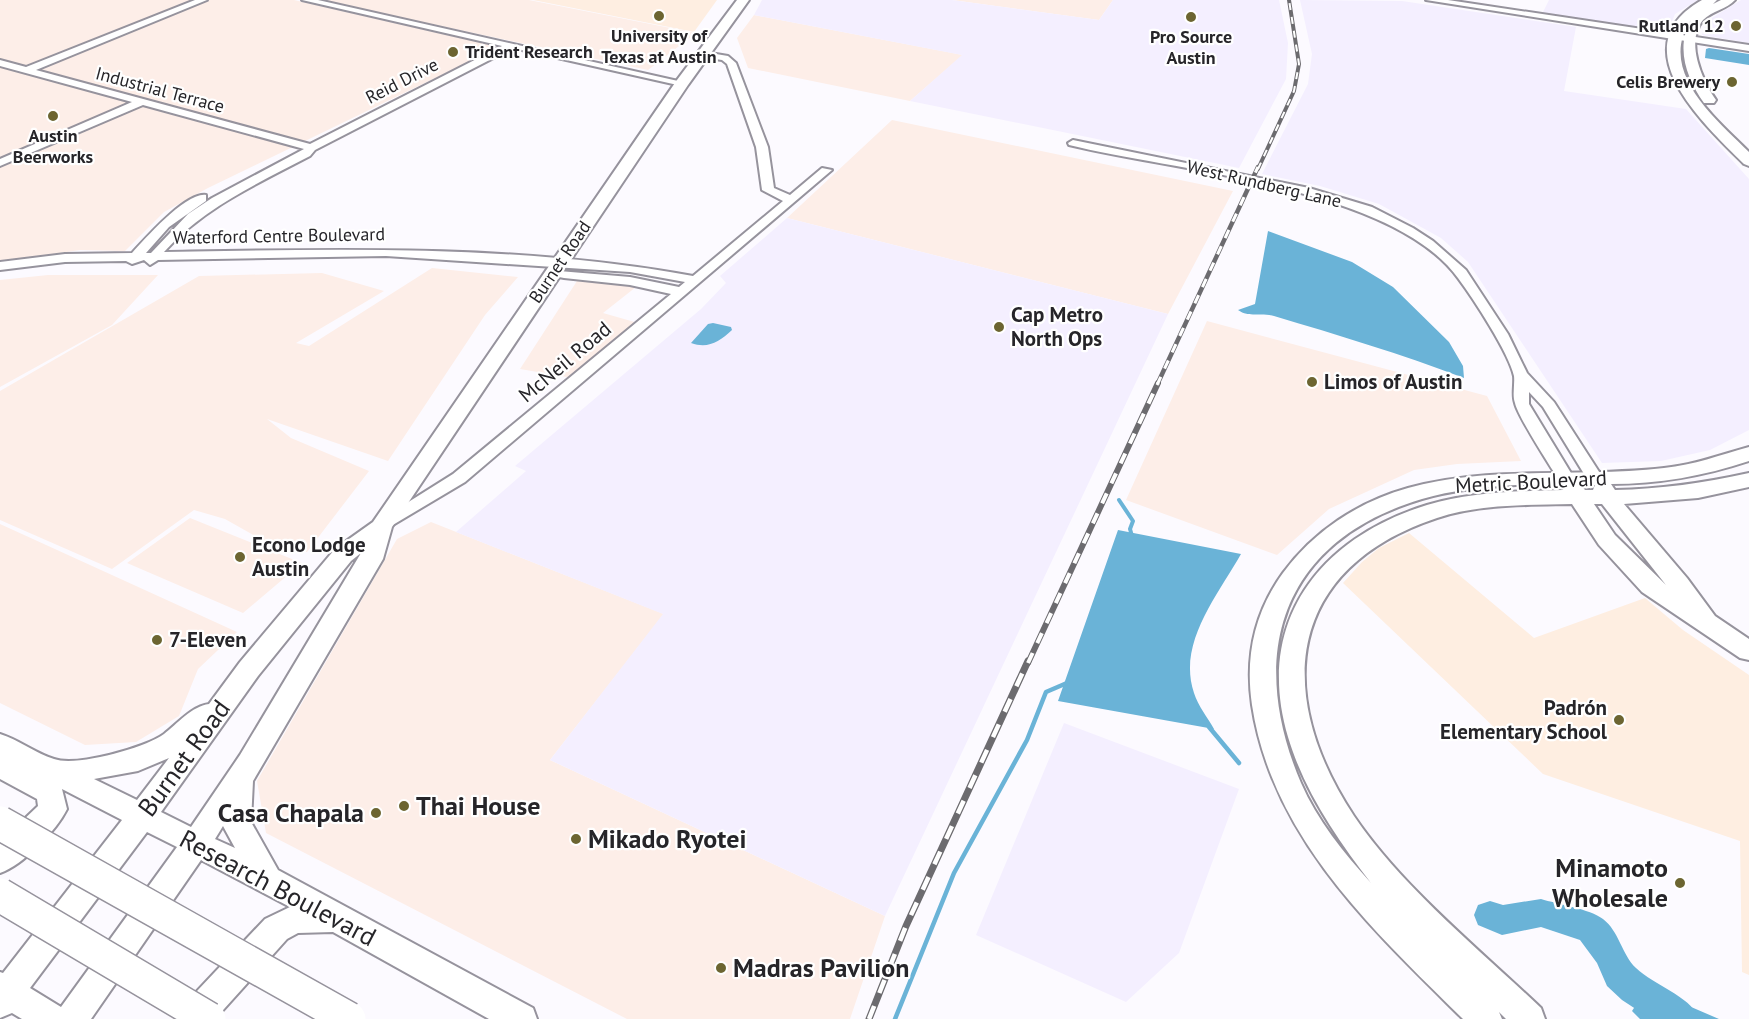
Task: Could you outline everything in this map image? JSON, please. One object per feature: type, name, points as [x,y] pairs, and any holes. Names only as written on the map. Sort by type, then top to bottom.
[{"type":"highway","points":[[0,823],[349,1019]]},
{"type":"highway","points":[[0,895],[209,1019]]},
{"type":"main road","name":"Burnet Road","points":[[72,1019],[239,779],[371,559],[381,526],[682,83],[743,0]]},
{"type":"main road","points":[[1711,0],[1687,14],[1676,37],[1675,69],[1682,87],[1696,105],[1749,161]]},
{"type":"main road","points":[[1729,0],[1699,18],[1693,28],[1691,39],[1693,73],[1713,105],[1749,143]]},
{"type":"main road","points":[[1696,105],[1713,105]]},
{"type":"main road","name":"Metric Boulevard","points":[[1486,1019],[1380,915],[1359,869],[1343,823],[1326,793],[1301,735],[1293,702],[1291,671],[1298,627],[1306,607],[1317,587],[1342,560],[1377,534],[1427,514],[1477,503],[1572,488],[1595,478],[1667,475],[1719,464],[1749,454]]},
{"type":"main road","name":"West Rundberg Lane","points":[[1595,478],[1636,537],[1687,592],[1706,621]]},
{"type":"main road","name":"Metric Boulevard","points":[[1529,1019],[1409,903],[1359,869],[1294,798],[1269,733],[1261,665],[1264,640],[1279,596],[1292,575],[1317,546],[1354,518],[1374,508],[1418,493],[1492,480],[1572,488],[1608,498],[1682,494],[1749,480]]},
{"type":"main road","name":"West Rundberg Lane","points":[[1572,488],[1629,565],[1662,596],[1677,598],[1749,651]]},
{"type":"main road","name":"Burnet Road","points":[[3,994],[142,816],[230,696],[343,555],[381,526]]},
{"type":"main road","points":[[1317,546],[1342,560]]},
{"type":"main road","points":[[52,772],[115,766],[141,759],[165,747],[230,696]]},
{"type":"main road","name":"Research Boulevard","points":[[0,745],[268,879],[521,1019]]},
{"type":"main road","points":[[0,766],[50,793],[53,809],[40,825],[0,860]]},
{"type":"main road","points":[[239,779],[236,823],[268,879]]},
{"type":"main road","points":[[1294,798],[1326,793]]},
{"type":"main road","points":[[194,1019],[276,929],[294,919],[336,918]]},
{"type":"main road","points":[[3,994],[51,1019]]},
{"type":"street","points":[[27,70],[203,0]]},
{"type":"street","points":[[306,0],[682,83]]},
{"type":"street","points":[[1430,0],[1749,48]]},
{"type":"street","name":"Reid Drive","points":[[130,261],[165,224],[189,206],[292,151],[311,148],[510,46]]},
{"type":"street","points":[[704,55],[725,58],[731,63],[762,147],[768,190],[767,219]]},
{"type":"street","name":"Industrial Terrace","points":[[0,63],[139,103],[311,148]]},
{"type":"street","points":[[0,163],[139,103]]},
{"type":"street","name":"West Rundberg Lane","points":[[1072,143],[1305,190],[1347,202],[1387,219],[1429,244],[1461,273],[1501,334],[1521,375],[1549,405],[1595,478]]},
{"type":"street","name":"Reid Drive","points":[[146,266],[192,217],[216,201],[306,154],[311,148]]},
{"type":"street","name":"McNeil Road","points":[[381,526],[459,478],[826,170]]},
{"type":"street","points":[[768,190],[791,200]]},
{"type":"street","name":"Waterford Centre Boulevard","points":[[0,275],[57,267],[130,261],[155,256],[386,252],[555,268]]},
{"type":"street","name":"Waterford Centre Boulevard","points":[[0,266],[44,259],[130,261],[146,266],[344,261],[555,268]]},
{"type":"street","points":[[555,268],[643,269],[696,280]]},
{"type":"street","points":[[555,268],[682,292]]},
{"type":"street","name":"West Rundberg Lane","points":[[1521,375],[1522,404],[1572,488]]},
{"type":"shaded area","points":[[0,0],[294,0],[499,47],[208,188],[164,212],[125,251],[80,250],[0,262]]},
{"type":"shaded area","points":[[318,0],[529,0],[696,33],[648,70]]},
{"type":"shaded area","name":"University of Texas at Austin","points":[[533,0],[717,0],[694,32]]},
{"type":"shaded area","points":[[762,0],[952,0],[1099,20],[1113,0],[1279,0],[1288,43],[1286,79],[1239,168],[910,101],[962,55],[754,15]]},
{"type":"shaded area","points":[[952,0],[1113,0],[1099,20]]},
{"type":"shaded area","points":[[1300,0],[1402,1],[1576,27],[1564,91],[1686,109],[1749,179],[1749,430],[1710,450],[1661,461],[1602,463],[1468,262],[1441,238],[1379,204],[1320,186],[1262,174],[1308,84],[1312,54]]},
{"type":"shaded area","points":[[1549,0],[1698,0],[1675,14],[1668,31],[1542,14]]},
{"type":"shaded area","points":[[1741,0],[1749,0],[1749,43],[1702,35],[1707,21]]},
{"type":"shaded area","points":[[754,15],[963,55],[910,101],[748,68],[737,38]]},
{"type":"shaded area","points":[[892,120],[1233,191],[1168,314],[787,218]]},
{"type":"shaded area","points":[[787,218],[1168,314],[885,916],[550,760],[663,614],[456,532],[526,471],[515,466],[701,309],[726,283],[720,276]]},
{"type":"shaded area","points":[[432,268],[518,277],[485,315],[388,461],[267,419],[291,438],[369,471],[307,552],[271,545],[225,519],[194,510],[112,569],[0,520],[0,391],[199,276],[322,273],[384,291],[296,343],[309,346]]},
{"type":"shaded area","points":[[48,275],[158,275],[112,325],[0,387],[0,280]]},
{"type":"shaded area","points":[[577,281],[636,287],[603,313],[638,323],[573,378],[520,369]]},
{"type":"shaded area","points":[[1207,321],[1487,396],[1521,461],[1457,464],[1414,470],[1329,509],[1277,555],[1126,500]]},
{"type":"shaded area","points":[[190,518],[302,563],[243,613],[127,563]]},
{"type":"shaded area","points":[[431,522],[664,614],[550,760],[885,916],[850,1019],[627,1019],[266,833],[257,781],[397,539]]},
{"type":"shaded area","points":[[0,524],[237,632],[198,669],[179,716],[136,742],[85,745],[0,703]]},
{"type":"shaded area","name":"Padrón Elementary School","points":[[1409,533],[1534,638],[1645,598],[1683,630],[1749,675],[1749,975],[1742,972],[1740,841],[1543,774],[1343,583],[1362,562],[1379,548]]},
{"type":"shaded area","points":[[1064,723],[1239,789],[1179,953],[1126,1002],[976,935]]},
{"type":"water","points":[[1706,49],[1749,54],[1749,65],[1705,58]]},
{"type":"water","points":[[1268,231],[1352,262],[1393,287],[1449,342],[1463,366],[1464,378],[1298,323],[1269,315],[1246,314],[1238,310],[1255,304]]},
{"type":"water","points":[[708,324],[731,327],[732,330],[708,345],[691,343]]},
{"type":"water","points":[[1118,530],[1241,554],[1202,620],[1191,656],[1190,674],[1194,693],[1214,729],[1058,701]]},
{"type":"water","points":[[1647,988],[1719,1019],[1640,1019],[1632,1011]]},
{"type":"waterway","points":[[1119,500],[1133,521],[1130,529],[1132,536]]},
{"type":"waterway","points":[[895,1019],[954,873],[1027,740],[1046,692],[1067,683]]},
{"type":"waterway","points":[[1209,727],[1239,763]]},
{"type":"waterway","points":[[1490,915],[1502,920],[1541,913],[1591,929],[1610,954],[1619,975],[1634,989],[1682,1019]]},
{"type":"railway","points":[[1258,169],[1294,91],[1299,64],[1289,0]]},
{"type":"railway","points":[[1157,385],[1258,167]]},
{"type":"railway","points":[[1028,663],[1158,383]]},
{"type":"railway","points":[[869,1019],[906,926],[1028,661]]},
{"type":"place","name":"University of Texas at Austin","points":[[659,16]]},
{"type":"place","name":"Pro Source Austin","points":[[1191,17]]},
{"type":"place","name":"Rutland 12","points":[[1736,26]]},
{"type":"place","name":"Trident Research","points":[[453,52]]},
{"type":"place","name":"Celis Brewery","points":[[1732,82]]},
{"type":"place","name":"Austin Beerworks","points":[[53,116]]},
{"type":"place","name":"Cap Metro North Ops","points":[[999,327]]},
{"type":"place","name":"Limos of Austin","points":[[1312,382]]},
{"type":"place","name":"Econo Lodge Austin","points":[[240,557]]},
{"type":"place","name":"7-Eleven","points":[[157,640]]},
{"type":"place","name":"Padrón Elementary School","points":[[1619,720]]},
{"type":"place","name":"Thai House","points":[[404,806]]},
{"type":"place","name":"Casa Chapala","points":[[376,813]]},
{"type":"place","name":"Mikado Ryotei","points":[[576,839]]},
{"type":"place","name":"Minamoto Wholesale","points":[[1680,883]]},
{"type":"place","name":"Madras Pavilion","points":[[721,968]]}]
